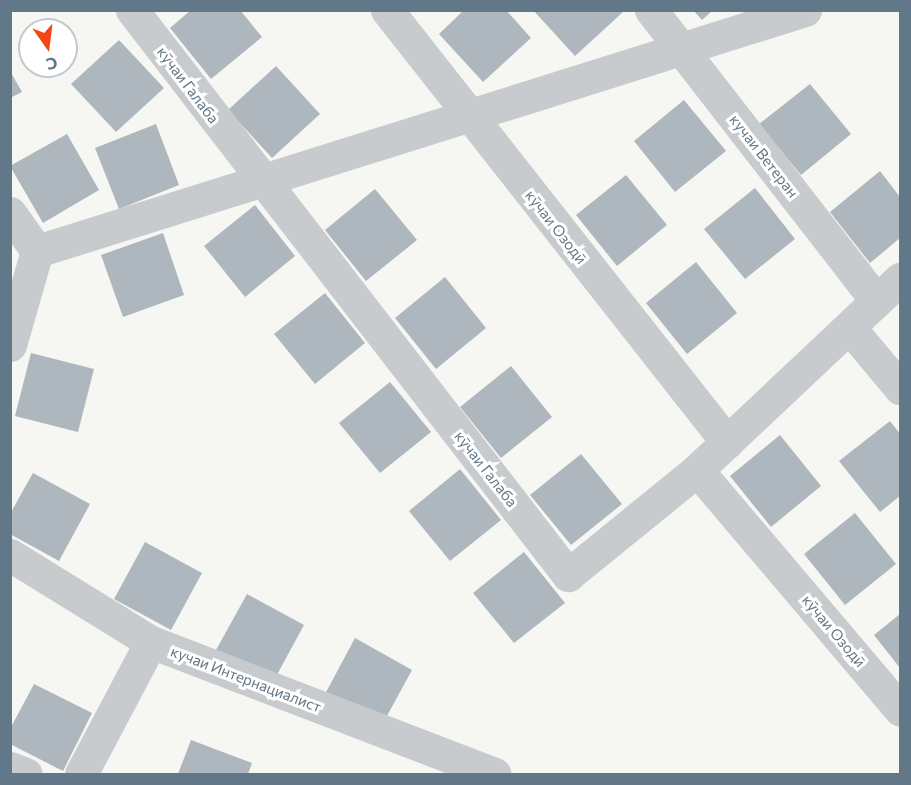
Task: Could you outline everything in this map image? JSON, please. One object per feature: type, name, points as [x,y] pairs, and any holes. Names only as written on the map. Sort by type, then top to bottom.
[{"type":"street","name":"кӯчаи Галаба","points":[[132,10],[568,575],[697,470],[889,290]]},
{"type":"street","name":"кӯчаи Озодӣ","points":[[387,10],[468,116],[727,442]]},
{"type":"street","name":"кучаи Ветеран","points":[[651,10],[681,50],[889,290]]},
{"type":"street","points":[[37,251],[805,10]]},
{"type":"street","points":[[10,213],[37,251]]},
{"type":"street","points":[[10,345],[37,251]]},
{"type":"street","points":[[849,327],[900,388]]},
{"type":"street","name":"кӯчаи Озодӣ","points":[[697,470],[900,709]]},
{"type":"street","name":"кучаи Интернациалист","points":[[10,555],[151,642],[495,774]]},
{"type":"street","points":[[81,774],[151,642]]},
{"type":"street","points":[[10,768],[26,774]]},
{"type":"building","points":[[191,10],[240,10],[262,37],[211,79],[170,28]]},
{"type":"building","points":[[464,10],[506,10],[531,38],[483,82],[439,34]]},
{"type":"building","points":[[533,10],[622,10],[623,12],[575,56]]},
{"type":"building","points":[[693,10],[713,10],[702,20]]},
{"type":"building","points":[[119,40],[164,88],[116,132],[71,84]]},
{"type":"building","points":[[276,66],[320,114],[272,158],[228,110]]},
{"type":"building","points":[[10,71],[22,92],[10,98]]},
{"type":"building","points":[[810,84],[851,134],[801,175],[759,124]]},
{"type":"building","points":[[684,100],[726,151],[675,192],[634,141]]},
{"type":"building","points":[[156,124],[179,185],[119,209],[95,148]]},
{"type":"building","points":[[67,134],[99,190],[43,223],[10,166]]},
{"type":"building","points":[[880,171],[900,197],[900,238],[870,263],[830,212]]},
{"type":"building","points":[[626,175],[667,225],[617,266],[576,215]]},
{"type":"building","points":[[755,188],[795,239],[745,279],[704,229]]},
{"type":"building","points":[[375,189],[417,240],[366,281],[325,230]]},
{"type":"building","points":[[255,205],[295,256],[245,297],[204,246]]},
{"type":"building","points":[[163,233],[184,295],[123,317],[101,255]]},
{"type":"building","points":[[696,262],[737,313],[687,354],[646,303]]},
{"type":"building","points":[[445,277],[486,328],[436,369],[395,318]]},
{"type":"building","points":[[325,293],[365,343],[315,384],[274,334]]},
{"type":"building","points":[[31,353],[94,369],[78,432],[15,416]]},
{"type":"building","points":[[511,366],[552,417],[501,458],[460,407]]},
{"type":"building","points":[[390,382],[431,432],[380,473],[339,423]]},
{"type":"building","points":[[890,421],[900,434],[900,496],[880,512],[839,461]]},
{"type":"building","points":[[780,435],[821,486],[771,527],[730,476]]},
{"type":"building","points":[[581,454],[622,504],[571,545],[530,495]]},
{"type":"building","points":[[460,469],[501,520],[450,561],[409,511]]},
{"type":"building","points":[[33,473],[90,504],[59,561],[10,534],[10,514]]},
{"type":"building","points":[[855,513],[896,564],[845,605],[804,554]]},
{"type":"building","points":[[145,542],[202,573],[171,630],[114,599]]},
{"type":"building","points":[[524,552],[565,603],[514,643],[473,593]]},
{"type":"building","points":[[247,594],[304,625],[273,682],[216,650]]},
{"type":"building","points":[[900,614],[900,668],[874,635]]},
{"type":"building","points":[[355,638],[412,670],[381,727],[324,696]]},
{"type":"building","points":[[34,684],[92,713],[63,771],[10,744],[10,729]]},
{"type":"building","points":[[191,740],[252,763],[248,774],[178,774]]}]
